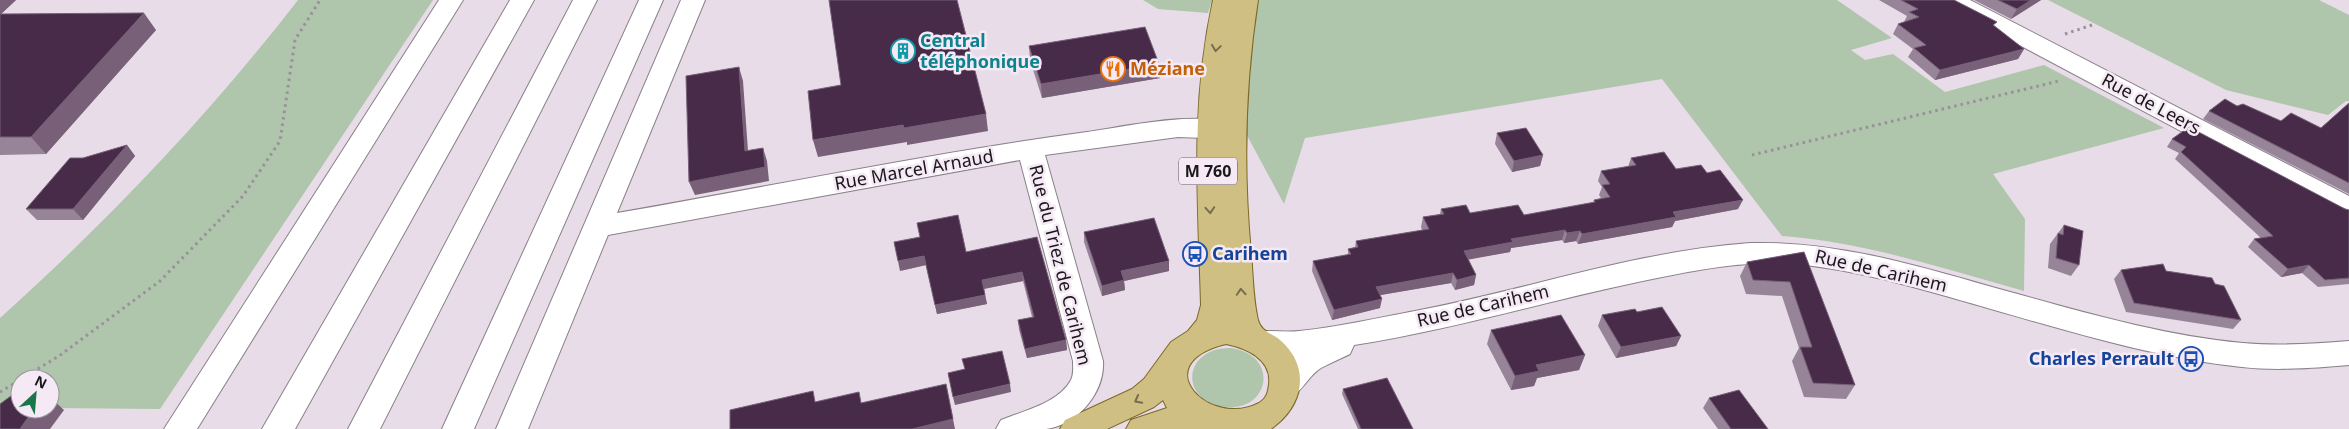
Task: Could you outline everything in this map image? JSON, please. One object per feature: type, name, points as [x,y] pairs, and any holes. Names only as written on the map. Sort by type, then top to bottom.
[{"type":"main road","name":"M 760","points":[[1225,0],[1211,82],[1220,129],[1233,176],[1242,312],[1245,327],[1257,340]]},
{"type":"main road","name":"M 760","points":[[1199,338],[1210,326],[1216,305],[1209,193],[1220,129],[1237,56],[1246,0]]},
{"type":"main road","points":[[1076,429],[1143,398],[1155,388],[1172,366],[1179,353],[1199,338],[1226,332],[1257,340],[1273,352],[1282,364],[1279,406],[1257,420],[1239,426],[1215,425],[1172,418],[1142,429]]},
{"type":"main road","points":[[1172,366],[1170,382],[1175,396],[1185,410],[1215,425]]},
{"type":"street","points":[[180,429],[451,0]]},
{"type":"street","points":[[278,429],[522,0]]},
{"type":"street","points":[[364,429],[585,0]]},
{"type":"street","points":[[458,429],[651,0]]},
{"type":"street","points":[[512,429],[693,0]]},
{"type":"street","name":"Rue de Leers","points":[[1952,0],[2349,208]]},
{"type":"street","name":"Rue Marcel Arnaud","points":[[597,227],[1030,149],[1165,129],[1220,129]]},
{"type":"street","name":"Rue du Triez de Carihem","points":[[1012,429],[1070,403],[1082,389],[1088,377],[1088,360],[1030,149]]},
{"type":"street","name":"Rue de Carihem","points":[[1257,340],[1295,345],[1383,330],[1660,266],[1734,254],[1791,253],[1828,257],[1883,267],[2071,320],[2206,350],[2276,357],[2349,353]]},
{"type":"street","name":"Rue de Carihem","points":[[1279,406],[1309,360],[1326,351],[1383,330]]},
{"type":"path","points":[[38,369],[59,356],[160,281],[243,196],[280,141],[295,40],[320,0]]},
{"type":"path","points":[[1752,156],[2091,73]]},
{"type":"green space","points":[[298,0],[433,0],[160,409],[60,408],[60,369],[10,369],[10,409],[0,410],[0,318],[119,205],[194,125]]},
{"type":"green space","points":[[1143,0],[1212,0],[1208,13],[1158,9]]},
{"type":"green space","points":[[1253,0],[1837,0],[1892,38],[1851,50],[1865,60],[1893,54],[1945,92],[2044,65],[2164,128],[1993,174],[2025,219],[2024,291],[1905,257],[1844,244],[1782,236],[1662,79],[1305,138],[1284,204],[1243,128]]},
{"type":"green space","points":[[2048,0],[2319,0],[2349,15],[2349,101],[2346,101],[2328,115],[2226,90]]},
{"type":"green space","points":[[1231,348],[1247,353],[1257,361],[1262,371],[1263,382],[1260,392],[1252,401],[1240,406],[1225,407],[1210,403],[1199,395],[1192,375],[1196,365],[1203,356],[1215,350]]},
{"type":"building","name":"Central téléphonique","points":[[829,0],[957,0],[986,114],[904,128],[903,125],[813,140],[808,91],[841,85]]},
{"type":"building","points":[[1901,0],[1954,0],[1997,22],[1993,25],[2024,49],[1940,70],[1914,48],[1926,45],[1898,24],[1919,17],[1909,12],[1918,9]]},
{"type":"building","points":[[1998,0],[2031,0],[2017,9]]},
{"type":"building","points":[[144,13],[31,137],[0,137],[0,14]]},
{"type":"building","points":[[1145,27],[1159,64],[1041,84],[1029,46]]},
{"type":"building","points":[[739,67],[745,151],[763,148],[765,167],[689,182],[686,76]]},
{"type":"building","points":[[2225,99],[2237,106],[2243,104],[2281,121],[2291,113],[2321,128],[2349,103],[2349,183],[2209,111]]},
{"type":"building","points":[[2189,127],[2349,210],[2349,278],[2325,280],[2309,265],[2288,269],[2254,239],[2273,236],[2181,152],[2186,147],[2172,139]]},
{"type":"building","points":[[1526,128],[1543,155],[1514,161],[1497,133]]},
{"type":"building","points":[[127,145],[73,209],[26,209],[70,158],[83,158]]},
{"type":"building","points":[[1664,152],[1676,169],[1701,165],[1707,173],[1720,170],[1743,200],[1673,212],[1676,217],[1582,234],[1580,231],[1567,233],[1565,230],[1511,239],[1513,242],[1464,251],[1476,275],[1457,280],[1453,273],[1376,287],[1382,299],[1334,310],[1313,261],[1351,254],[1348,249],[1358,247],[1356,241],[1429,229],[1423,217],[1444,214],[1441,209],[1466,205],[1470,213],[1518,205],[1524,215],[1595,202],[1594,200],[1610,197],[1602,185],[1610,184],[1601,171],[1636,165],[1631,158]]},
{"type":"building","points":[[958,215],[966,252],[1037,237],[1066,340],[1025,349],[1018,320],[1034,317],[1022,272],[982,280],[985,295],[935,305],[924,256],[898,261],[894,242],[920,237],[917,223]]},
{"type":"building","points":[[1154,218],[1169,261],[1121,271],[1124,280],[1102,286],[1084,232]]},
{"type":"building","points":[[2064,225],[2083,231],[2079,265],[2056,258],[2058,233],[2063,235]]},
{"type":"building","points":[[1804,252],[1855,385],[1813,383],[1800,347],[1812,347],[1790,282],[1753,280],[1747,262]]},
{"type":"building","points":[[2163,264],[2166,271],[2212,278],[2215,284],[2224,286],[2241,320],[2134,303],[2121,270]]},
{"type":"building","points":[[1662,307],[1681,336],[1621,347],[1602,315],[1635,309],[1637,312]]},
{"type":"building","points":[[1561,315],[1585,355],[1536,365],[1539,371],[1515,376],[1491,330]]},
{"type":"building","points":[[1002,351],[1010,384],[953,397],[948,373],[965,369],[962,359]]},
{"type":"building","points":[[1387,378],[1413,429],[1361,429],[1343,389]]},
{"type":"building","points":[[946,384],[953,419],[912,429],[730,429],[730,410],[813,391],[815,402],[859,392],[861,403]]},
{"type":"building","points":[[1739,390],[1768,429],[1731,429],[1709,398]]},
{"type":"building","points":[[10,397],[10,419],[27,419],[20,429],[0,429],[0,404]]},
{"type":"place","name":"Central téléphonique","points":[[903,51]]},
{"type":"place","name":"Méziane","points":[[1113,69]]},
{"type":"place","name":"Carihem","points":[[1195,254]]},
{"type":"place","name":"Charles Perrault","points":[[2191,359]]}]
